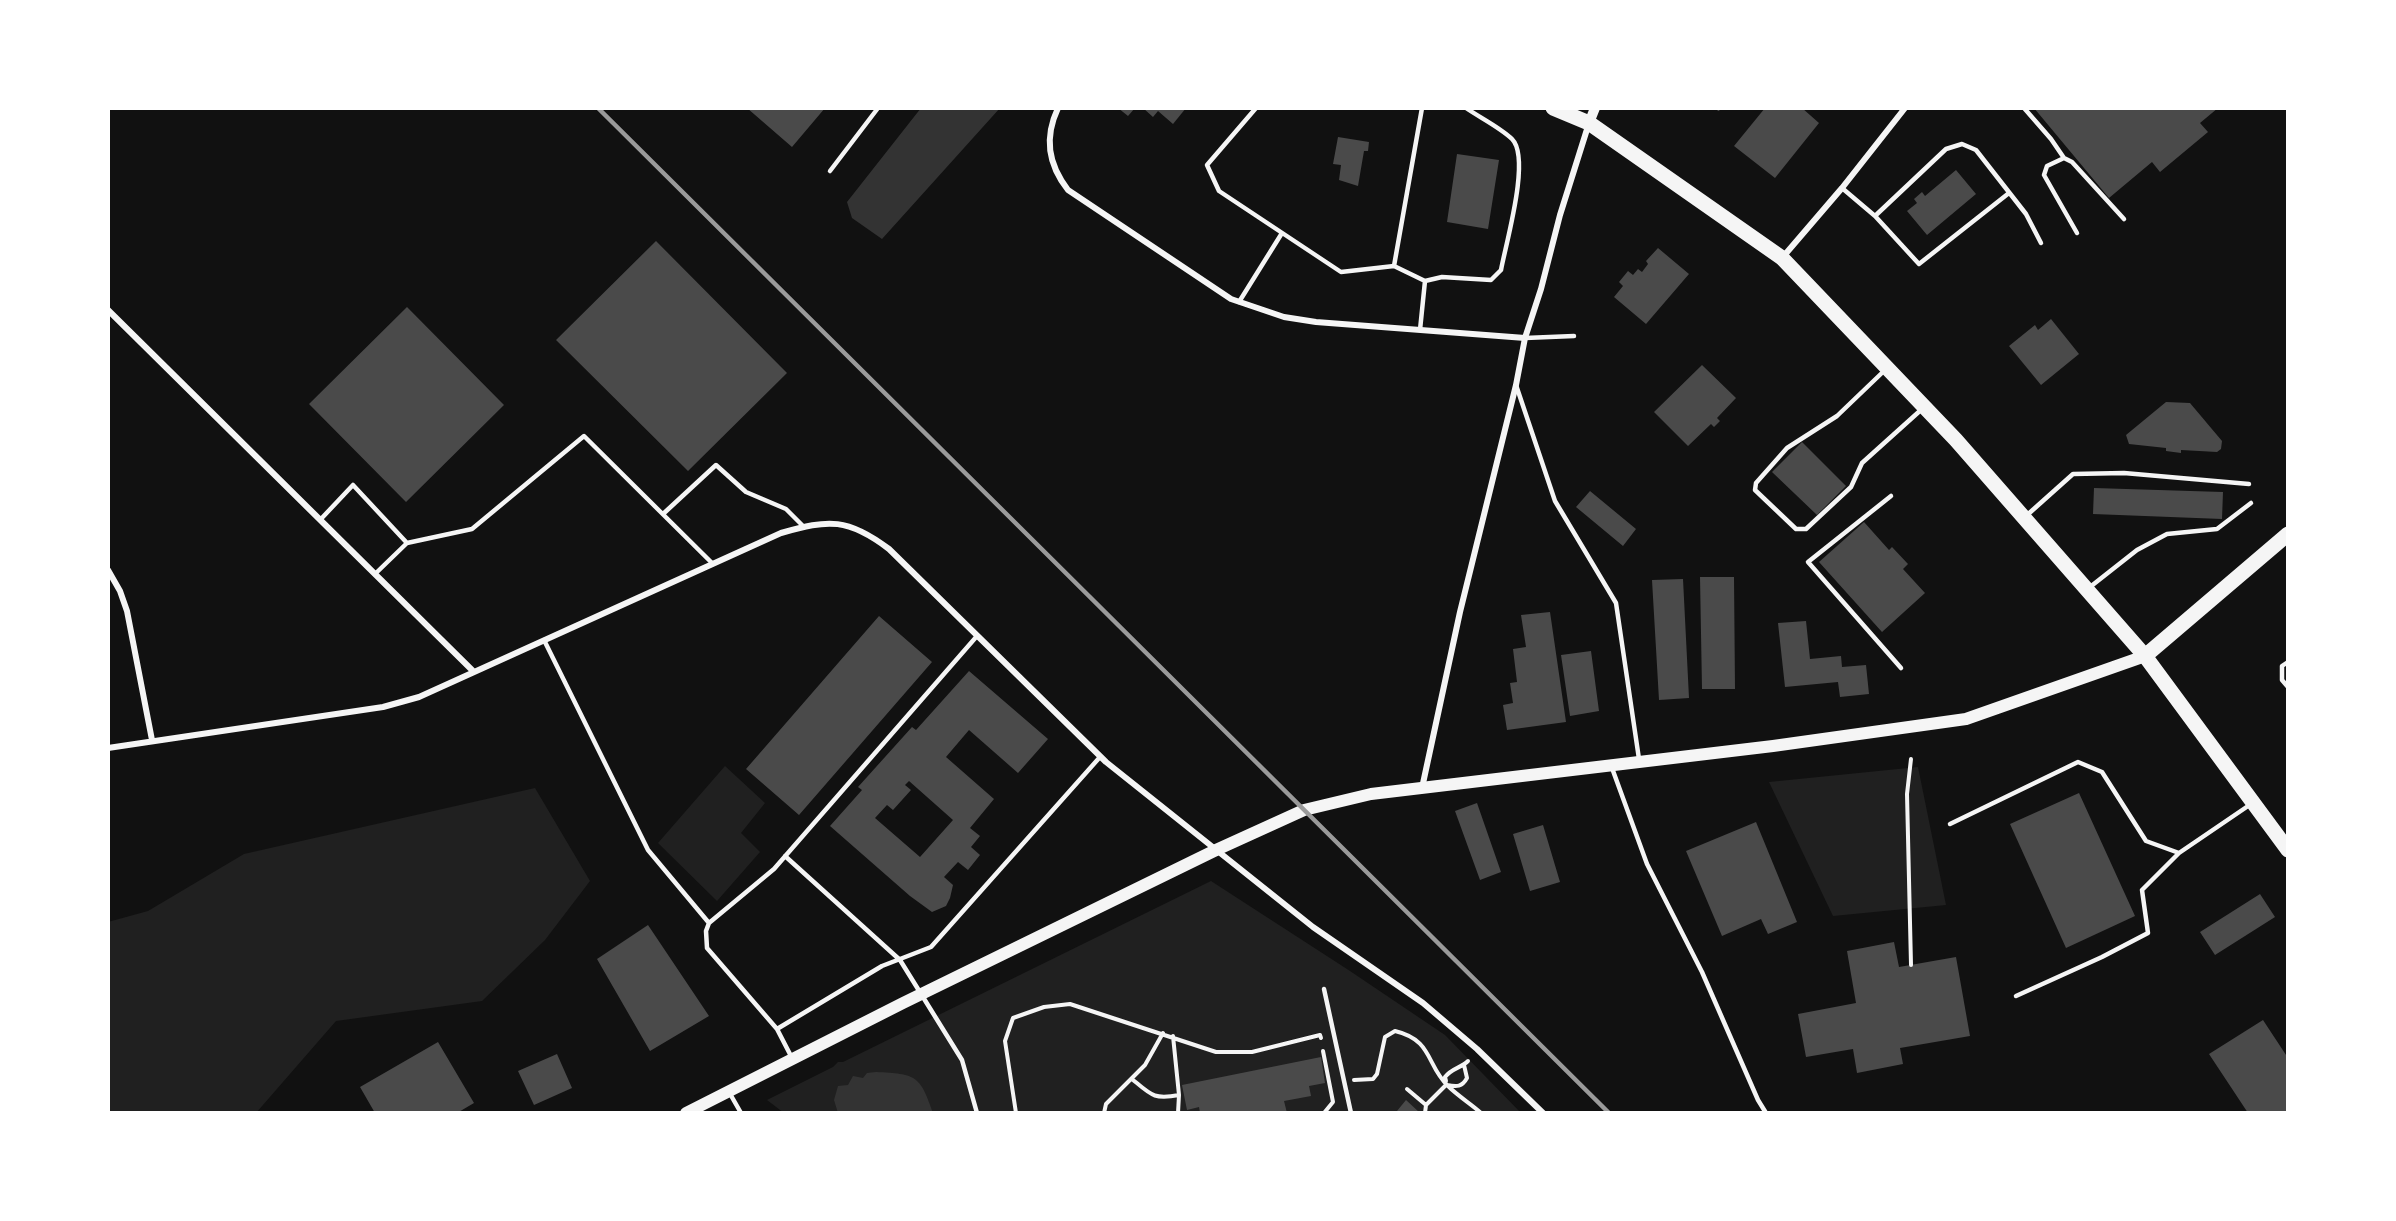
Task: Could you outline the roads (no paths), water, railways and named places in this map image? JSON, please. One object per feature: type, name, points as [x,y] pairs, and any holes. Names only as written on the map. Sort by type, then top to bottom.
[{"type":"main road","points":[[1553,108],[1589,123],[1782,258],[1924,407],[2145,656],[2288,850]]},
{"type":"main road","points":[[1580,108],[1589,123]]},
{"type":"main road","points":[[686,1113],[921,994],[1216,850],[1304,810],[1371,794],[1893,731],[1966,719],[2145,656],[2288,534]]},
{"type":"street","points":[[1058,108],[1050,129],[1051,159],[1058,176],[1068,190],[1212,288],[1239,302],[1284,317],[1316,322],[1525,338]]},
{"type":"street","points":[[1422,789],[1460,612],[1516,385],[1525,338],[1541,289],[1560,215],[1595,108]]},
{"type":"street","points":[[1782,258],[1842,188],[1905,108]]},
{"type":"street","points":[[108,310],[474,672]]},
{"type":"street","points":[[108,748],[383,707],[419,698],[781,533],[803,526],[834,523],[846,525],[868,533],[889,549],[1100,757],[1313,927],[1423,1003],[1477,1049],[1543,1113]]},
{"type":"street","points":[[108,570],[120,591],[127,611],[152,740]]},
{"type":"lane","points":[[830,171],[878,108]]},
{"type":"lane","points":[[1256,108],[1207,165],[1219,191],[1341,273],[1394,266],[1425,282],[1442,277],[1491,280],[1501,270],[1521,171],[1519,154],[1513,139],[1466,108]]},
{"type":"lane","points":[[1394,266],[1422,108]]},
{"type":"lane","points":[[2024,108],[2052,139],[2064,158],[2072,162],[2124,219]]},
{"type":"lane","points":[[1875,216],[1946,149],[1962,144],[1976,150],[2026,214],[2041,243]]},
{"type":"lane","points":[[2064,158],[2047,166],[2044,175],[2077,233]]},
{"type":"lane","points":[[1842,188],[1875,216],[1919,264],[2009,193]]},
{"type":"lane","points":[[1239,302],[1282,233]]},
{"type":"lane","points":[[1420,330],[1425,282]]},
{"type":"lane","points":[[1525,338],[1574,336]]},
{"type":"lane","points":[[1887,368],[1837,416],[1787,448],[1756,483],[1755,490],[1796,529],[1806,529],[1851,487],[1862,463],[1924,407]]},
{"type":"lane","points":[[1516,385],[1555,501],[1616,603],[1639,762]]},
{"type":"lane","points":[[375,574],[407,543],[472,529],[584,436],[714,564]]},
{"type":"lane","points":[[663,514],[716,465],[746,492],[786,509],[803,526]]},
{"type":"lane","points":[[2024,518],[2073,474],[2124,473],[2249,484]]},
{"type":"lane","points":[[320,520],[353,485],[407,543]]},
{"type":"lane","points":[[1891,496],[1808,562],[1901,668]]},
{"type":"lane","points":[[2086,589],[2137,550],[2168,534],[2217,529],[2251,503]]},
{"type":"lane","points":[[793,1060],[777,1029],[707,948],[706,931],[709,922],[786,856],[977,636]]},
{"type":"lane","points":[[544,640],[648,850],[709,922]]},
{"type":"lane","points":[[2288,662],[2282,666],[2282,680],[2288,687]]},
{"type":"lane","points":[[777,1029],[882,966],[932,947],[1100,757]]},
{"type":"lane","points":[[1950,824],[2078,762],[2102,772],[2146,842],[2179,853]]},
{"type":"lane","points":[[1611,765],[1647,864],[1702,972],[1758,1100],[1766,1113]]},
{"type":"lane","points":[[2016,996],[2148,933],[2142,890],[2179,853],[2253,803]]},
{"type":"lane","points":[[786,856],[900,960],[962,1060],[977,1113]]},
{"type":"lane","points":[[1324,989],[1351,1113]]},
{"type":"lane","points":[[729,1092],[741,1113]]},
{"type":"railway","points":[[598,108],[1609,1113]]}]
